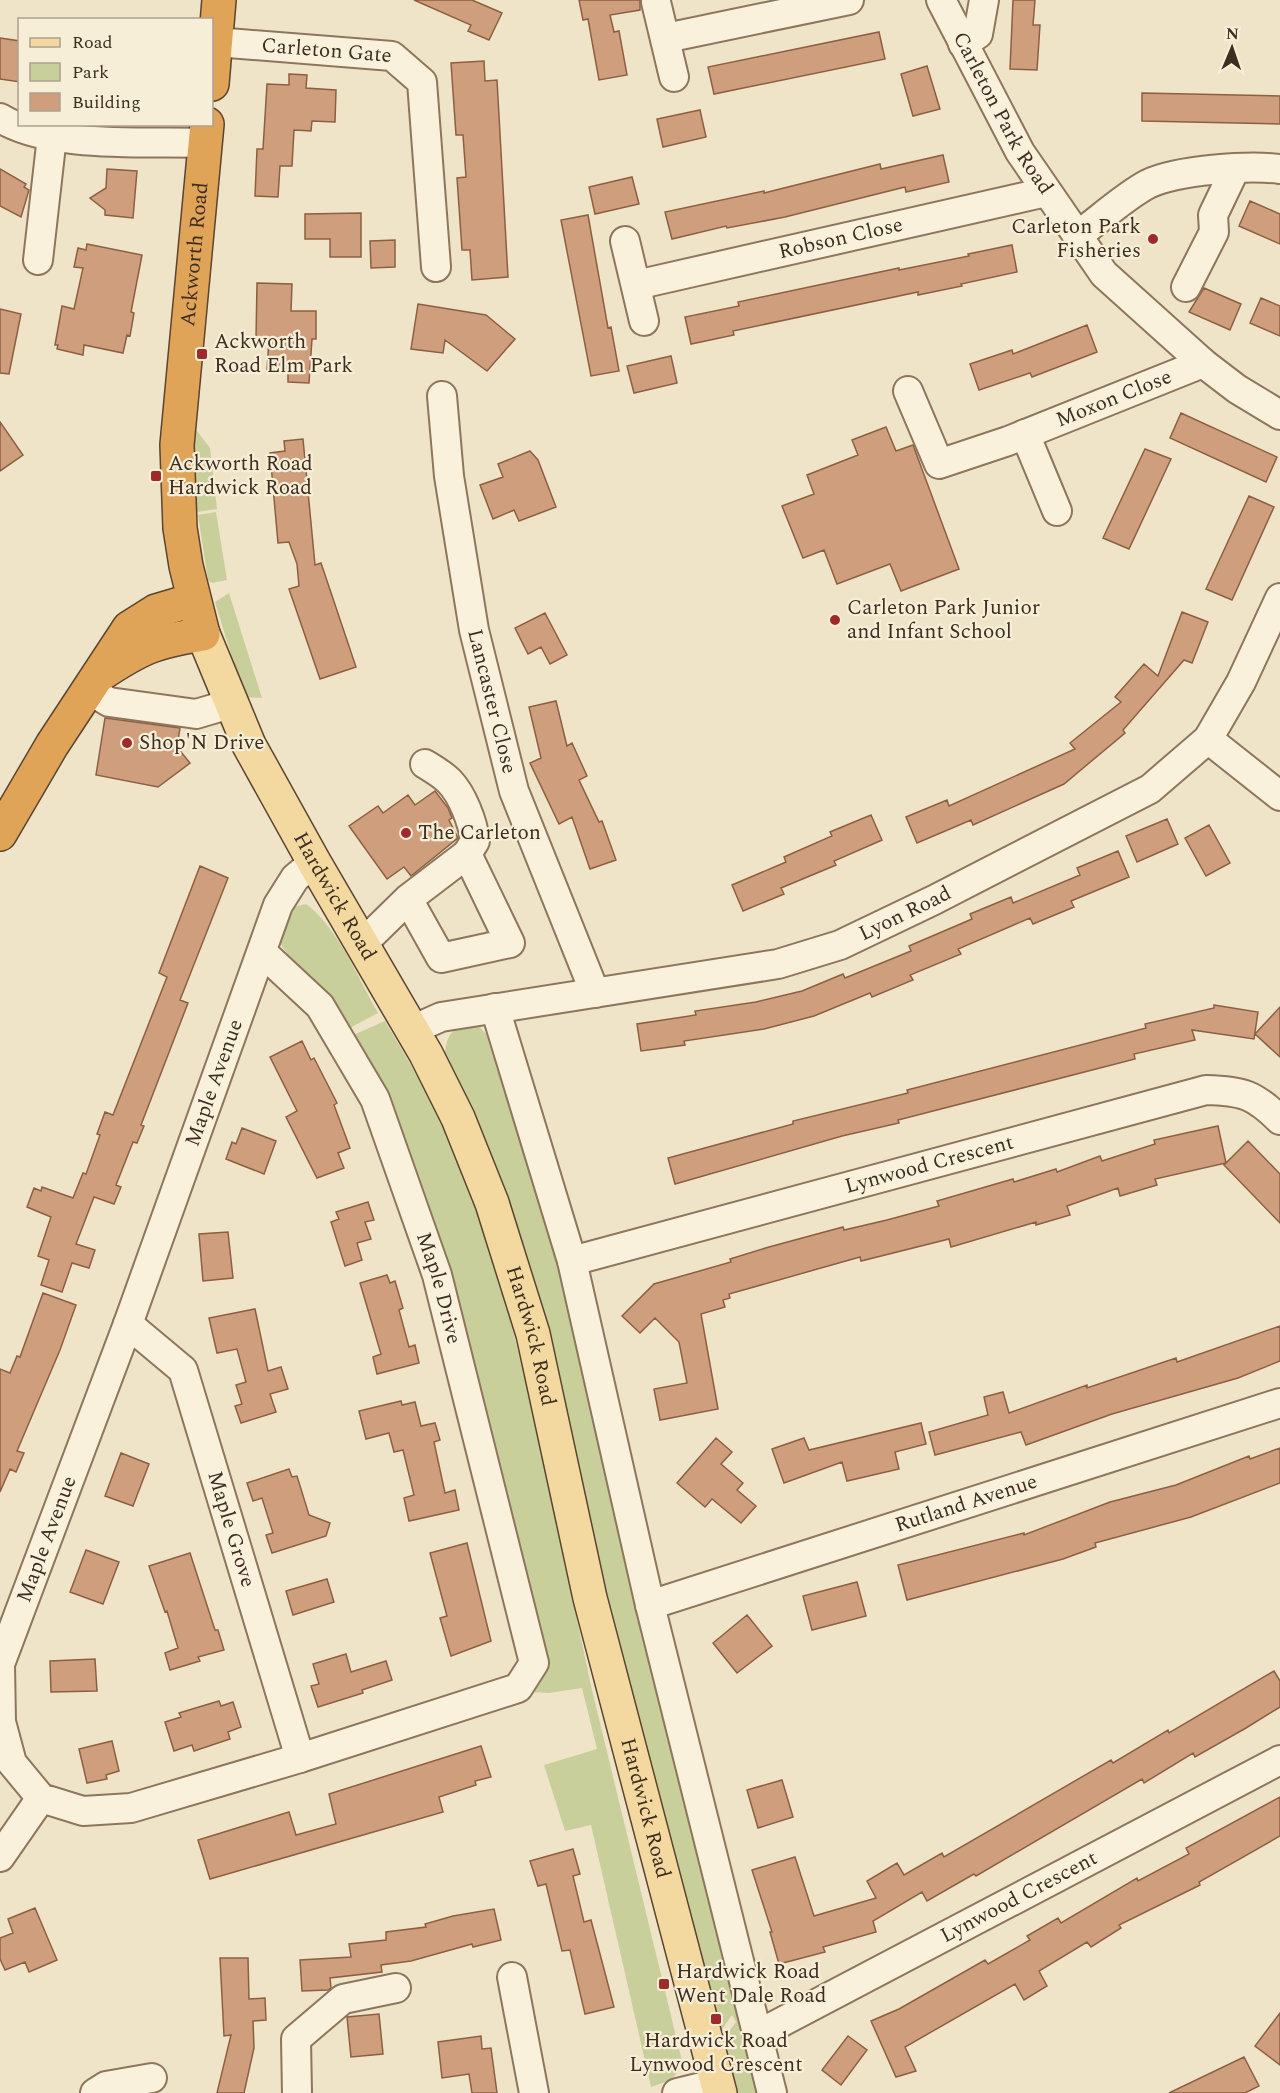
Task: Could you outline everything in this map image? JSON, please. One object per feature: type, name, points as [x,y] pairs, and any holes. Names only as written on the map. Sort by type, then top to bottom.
[{"type":"highway","points":[[213,74],[219,0]]},
{"type":"highway","name":"Ackworth Road","points":[[203,634],[180,528],[177,445],[206,134]]},
{"type":"highway","points":[[0,834],[52,745],[129,628],[156,611],[194,600]]},
{"type":"highway","points":[[95,682],[136,651],[158,641],[203,634]]},
{"type":"main road","name":"Hardwick Road","points":[[203,634],[230,704],[271,786],[412,1030],[458,1118],[492,1203],[516,1273],[533,1334],[590,1598],[719,2088]]},
{"type":"street","points":[[666,38],[849,0]]},
{"type":"street","name":"Carleton Park Road","points":[[942,0],[1020,152],[1104,274],[1203,363],[1237,389],[1280,415]]},
{"type":"street","points":[[963,44],[978,34],[984,0]]},
{"type":"street","points":[[656,2],[674,77]]},
{"type":"street","name":"Carleton Gate","points":[[216,42],[392,56],[422,82],[436,267]]},
{"type":"street","points":[[0,118],[18,129],[52,136],[206,134]]},
{"type":"street","points":[[38,260],[52,136]]},
{"type":"street","points":[[1077,236],[1149,184],[1209,169],[1261,167],[1280,169]]},
{"type":"street","points":[[1186,287],[1214,232],[1213,215],[1235,169]]},
{"type":"street","name":"Robson Close","points":[[636,285],[1046,192]]},
{"type":"street","points":[[625,241],[644,321]]},
{"type":"street","name":"Moxon Close","points":[[908,391],[939,464],[1016,438],[1203,363]]},
{"type":"street","name":"Lancaster Close","points":[[442,396],[449,476],[474,630],[514,791],[595,993]]},
{"type":"street","points":[[1016,438],[1057,511]]},
{"type":"street","name":"Lyon Road","points":[[412,1030],[441,1017],[778,964],[840,945],[934,900],[1150,789],[1208,739],[1241,682],[1280,598]]},
{"type":"street","points":[[95,682],[109,702],[189,713],[230,704]]},
{"type":"street","points":[[1208,739],[1280,796]]},
{"type":"street","points":[[361,945],[408,899],[466,854],[475,841],[473,828],[450,781],[425,764]]},
{"type":"street","points":[[408,899],[441,958],[510,943],[466,854]]},
{"type":"street","name":"Maple Avenue","points":[[42,1798],[12,1762],[1,1722],[0,1664],[128,1324],[278,905],[287,889],[314,862]]},
{"type":"street","name":"Maple Drive","points":[[262,952],[320,1006],[375,1099],[437,1275],[534,1663],[518,1688],[300,1758]]},
{"type":"street","points":[[495,1008],[572,1261],[650,1605],[772,2093]]},
{"type":"street","name":"Lynwood Crescent","points":[[572,1261],[1206,1090],[1235,1091],[1262,1102],[1280,1120]]},
{"type":"street","name":"Maple Grove","points":[[128,1324],[183,1370],[300,1758]]},
{"type":"street","name":"Rutland Avenue","points":[[650,1605],[1280,1403]]},
{"type":"street","points":[[0,1857],[42,1798],[83,1811],[131,1808],[300,1758]]},
{"type":"street","name":"Lynwood Crescent","points":[[757,2035],[1280,1760]]},
{"type":"street","points":[[512,1977],[534,2093]]},
{"type":"street","points":[[297,2093],[296,2039],[343,1999],[396,1988]]},
{"type":"street","points":[[95,2093],[106,2085],[152,2078]]},
{"type":"street","points":[[677,2093],[719,2088]]},
{"type":"green space","points":[[197,431],[210,448],[217,509],[197,512],[191,432]]},
{"type":"green space","points":[[216,512],[227,580],[212,583],[208,580],[198,515]]},
{"type":"green space","points":[[229,593],[262,698],[244,697],[215,602]]},
{"type":"green space","points":[[306,904],[328,926],[337,939],[378,1013],[344,1031],[281,945],[277,931],[290,908]]},
{"type":"green space","points":[[385,1021],[437,1110],[488,1236],[526,1381],[592,1690],[682,2061],[674,2076],[651,2087],[591,1825],[565,1831],[544,1765],[597,1749],[582,1688],[549,1693],[530,1692],[542,1658],[351,1036]]},
{"type":"green space","points":[[475,1022],[486,1034],[553,1248],[756,2093],[729,2093],[719,2053],[726,2051],[724,2038],[736,2022],[732,2015],[720,2032],[714,2004],[707,2005],[544,1333],[444,1058],[447,1042],[452,1033],[460,1027]]},
{"type":"building","points":[[414,0],[472,0],[502,13],[489,40],[468,31],[471,25]]},
{"type":"building","points":[[579,0],[640,0],[640,10],[610,15],[614,32],[619,31],[627,75],[599,80],[588,19],[583,20]]},
{"type":"building","points":[[1013,0],[1035,0],[1033,25],[1040,25],[1037,70],[1010,69]]},
{"type":"building","points":[[879,32],[885,59],[714,94],[708,67]]},
{"type":"building","points":[[0,38],[18,41],[18,82],[0,79]]},
{"type":"building","points":[[484,61],[485,81],[497,80],[508,277],[472,280],[470,250],[462,250],[457,178],[466,177],[463,135],[456,135],[451,63]]},
{"type":"building","points":[[927,66],[940,109],[913,116],[901,74]]},
{"type":"building","points":[[289,74],[307,75],[306,88],[336,90],[335,122],[312,121],[311,131],[294,130],[292,166],[280,166],[278,197],[255,196],[257,149],[263,149],[267,84],[289,85]]},
{"type":"building","points":[[1142,93],[1280,96],[1280,124],[1142,121]]},
{"type":"building","points":[[700,110],[706,137],[663,147],[657,119]]},
{"type":"building","points":[[943,155],[949,182],[906,192],[905,187],[785,217],[727,228],[726,226],[672,239],[665,212],[764,191],[764,193],[880,164],[881,169]]},
{"type":"building","points":[[0,169],[26,184],[24,187],[29,190],[21,217],[0,206]]},
{"type":"building","points":[[107,169],[137,171],[133,218],[105,215],[105,210],[90,198],[106,188]]},
{"type":"building","points":[[632,177],[639,204],[595,214],[589,187]]},
{"type":"building","points":[[1250,201],[1280,214],[1280,244],[1239,226]]},
{"type":"building","points":[[361,213],[361,257],[330,257],[330,239],[305,239],[305,214]]},
{"type":"building","points":[[588,215],[608,328],[611,327],[619,371],[591,376],[561,220]]},
{"type":"building","points":[[395,240],[395,267],[371,268],[370,241]]},
{"type":"building","points":[[87,244],[142,255],[131,312],[134,313],[130,336],[127,335],[123,353],[84,345],[83,355],[57,349],[58,345],[55,345],[62,306],[74,309],[83,268],[74,267],[78,248],[86,250]]},
{"type":"building","points":[[1012,245],[1017,272],[961,284],[962,286],[918,295],[918,292],[733,331],[734,335],[691,344],[685,317],[739,306],[738,302],[899,268],[899,270],[969,256],[968,254]]},
{"type":"building","points":[[257,283],[292,284],[291,311],[316,311],[316,339],[312,339],[309,383],[288,382],[288,372],[267,371],[269,338],[256,338]]},
{"type":"building","points":[[1204,288],[1241,304],[1230,330],[1189,312]]},
{"type":"building","points":[[1261,298],[1280,306],[1280,336],[1250,323]]},
{"type":"building","points":[[418,304],[486,315],[515,339],[487,371],[445,340],[443,353],[411,349]]},
{"type":"building","points":[[0,309],[21,314],[9,374],[0,373]]},
{"type":"building","points":[[1087,325],[1097,352],[1032,377],[1030,373],[979,390],[970,364],[1012,350],[1013,354]]},
{"type":"building","points":[[671,356],[677,383],[634,393],[627,366]]},
{"type":"building","points":[[1181,413],[1277,457],[1266,482],[1170,438]]},
{"type":"building","points":[[0,422],[23,455],[0,471]]},
{"type":"building","points":[[886,427],[896,451],[913,445],[959,569],[901,591],[890,564],[837,584],[824,550],[803,558],[782,506],[814,494],[807,475],[858,455],[852,440]]},
{"type":"building","points":[[303,439],[315,565],[321,563],[356,667],[320,679],[289,589],[299,586],[297,564],[289,542],[278,543],[270,453],[285,451],[284,441]]},
{"type":"building","points":[[1145,449],[1171,459],[1129,549],[1103,538]]},
{"type":"building","points":[[530,451],[538,460],[556,507],[519,521],[514,510],[493,519],[480,485],[503,477],[498,464]]},
{"type":"building","points":[[1249,496],[1274,507],[1232,600],[1206,589]]},
{"type":"building","points":[[1182,612],[1208,622],[1192,663],[1184,660],[1123,730],[1125,733],[1064,784],[973,825],[971,820],[917,843],[906,817],[947,800],[949,806],[1075,749],[1070,743],[1121,702],[1115,697],[1144,664],[1158,676]]},
{"type":"building","points":[[545,613],[567,655],[550,664],[541,647],[528,654],[515,628]]},
{"type":"building","points":[[556,701],[567,746],[572,743],[587,776],[579,780],[599,822],[602,821],[616,860],[590,869],[572,817],[559,824],[530,763],[541,758],[529,707]]},
{"type":"building","name":"Shop'N Drive","points":[[105,718],[180,728],[177,747],[190,763],[158,787],[96,775]]},
{"type":"building","name":"The Carleton","points":[[435,791],[448,808],[452,818],[449,820],[458,838],[411,876],[404,867],[387,879],[349,826],[378,806],[383,813],[408,795],[415,805]]},
{"type":"building","points":[[871,815],[882,840],[834,861],[836,865],[781,888],[784,894],[743,911],[732,885],[786,862],[784,857],[832,836],[830,832]]},
{"type":"building","points":[[1167,819],[1178,844],[1137,862],[1126,836]]},
{"type":"building","points":[[1209,825],[1230,863],[1206,876],[1185,838]]},
{"type":"building","points":[[1118,851],[1129,877],[1071,901],[1074,907],[1033,924],[1030,918],[958,949],[961,954],[910,975],[913,980],[872,997],[870,993],[814,1016],[764,1029],[684,1041],[685,1045],[641,1051],[637,1024],[696,1015],[695,1011],[756,1002],[802,991],[843,974],[845,978],[911,951],[909,946],[972,919],[970,914],[1011,897],[1013,903],[1080,875],[1077,868]]},
{"type":"building","points":[[200,866],[228,878],[180,1000],[188,1003],[141,1125],[144,1126],[137,1143],[133,1142],[116,1185],[121,1187],[114,1204],[94,1197],[76,1244],[95,1250],[89,1268],[72,1263],[62,1292],[41,1285],[49,1260],[38,1256],[51,1217],[27,1207],[34,1188],[41,1191],[42,1187],[73,1198],[83,1173],[86,1174],[100,1135],[97,1134],[105,1112],[113,1115],[167,977],[159,973]]},
{"type":"building","points":[[1214,1005],[1258,1012],[1254,1039],[1192,1030],[1195,1040],[1134,1054],[1135,1059],[898,1120],[899,1123],[842,1136],[675,1184],[668,1158],[793,1124],[793,1121],[908,1093],[907,1090],[1146,1028],[1145,1024],[1214,1008]]},
{"type":"building","points":[[1280,1007],[1280,1057],[1255,1034]]},
{"type":"building","points":[[302,1041],[311,1060],[314,1058],[337,1103],[334,1105],[350,1148],[338,1153],[344,1168],[317,1178],[286,1117],[297,1111],[270,1057]]},
{"type":"building","points":[[1218,1126],[1226,1163],[1155,1179],[1157,1185],[1120,1196],[1118,1188],[1067,1206],[1070,1215],[1036,1225],[1036,1222],[951,1247],[949,1239],[861,1261],[860,1257],[729,1294],[730,1298],[723,1300],[725,1307],[701,1314],[718,1409],[660,1420],[654,1389],[687,1383],[679,1342],[655,1318],[640,1333],[622,1316],[654,1284],[731,1262],[730,1259],[769,1247],[843,1227],[844,1230],[939,1206],[937,1201],[1013,1179],[1014,1182],[1056,1169],[1057,1172],[1100,1156],[1102,1161],[1155,1144],[1154,1140]]},
{"type":"building","points":[[242,1128],[276,1141],[264,1174],[226,1159],[232,1142],[236,1144]]},
{"type":"building","points":[[1248,1141],[1280,1174],[1280,1223],[1224,1165]]},
{"type":"building","points":[[368,1202],[374,1220],[365,1222],[371,1239],[357,1243],[362,1260],[345,1266],[331,1222],[339,1219],[336,1212]]},
{"type":"building","points":[[228,1232],[233,1278],[203,1281],[199,1234]]},
{"type":"building","points":[[387,1275],[390,1283],[395,1281],[403,1308],[399,1310],[409,1347],[415,1345],[419,1363],[377,1374],[373,1357],[381,1354],[360,1283]]},
{"type":"building","points":[[43,1293],[76,1305],[60,1350],[17,1451],[24,1453],[16,1472],[10,1469],[0,1492],[0,1369],[10,1373],[17,1356],[20,1357]]},
{"type":"building","points":[[255,1309],[268,1371],[281,1367],[288,1389],[270,1394],[276,1412],[241,1423],[235,1406],[242,1404],[236,1385],[246,1382],[237,1349],[217,1353],[209,1318]]},
{"type":"building","points":[[1280,1326],[1280,1361],[1238,1378],[1112,1414],[1026,1445],[1021,1432],[935,1455],[929,1432],[988,1415],[984,1397],[1003,1392],[1009,1413],[1087,1385],[1087,1388],[1176,1358],[1177,1362]]},
{"type":"building","points":[[401,1401],[402,1405],[415,1402],[421,1426],[435,1423],[440,1440],[434,1442],[445,1493],[455,1490],[459,1510],[409,1521],[404,1498],[414,1495],[403,1450],[394,1452],[389,1433],[366,1439],[359,1411]]},
{"type":"building","points":[[921,1423],[926,1444],[895,1452],[899,1469],[847,1481],[842,1462],[784,1483],[772,1449],[804,1438],[809,1450]]},
{"type":"building","points":[[716,1438],[732,1452],[721,1464],[743,1483],[737,1490],[756,1506],[741,1523],[712,1499],[705,1507],[677,1483]]},
{"type":"building","points":[[1280,1448],[1280,1483],[1191,1517],[1095,1543],[1096,1547],[1063,1559],[907,1600],[898,1565],[1024,1533],[1024,1535],[1110,1502],[1176,1485],[1249,1456],[1250,1459]]},
{"type":"building","points":[[121,1453],[149,1464],[133,1506],[105,1496]]},
{"type":"building","points":[[289,1469],[292,1477],[297,1476],[309,1515],[330,1523],[326,1536],[272,1553],[266,1535],[273,1533],[262,1498],[253,1501],[247,1483]]},
{"type":"building","points":[[467,1543],[491,1641],[451,1656],[440,1618],[447,1616],[430,1553]]},
{"type":"building","points":[[86,1550],[119,1562],[103,1604],[70,1592]]},
{"type":"building","points":[[190,1553],[215,1630],[218,1630],[224,1650],[198,1657],[200,1661],[170,1670],[165,1653],[178,1648],[167,1611],[165,1612],[149,1566]]},
{"type":"building","points":[[327,1579],[334,1602],[293,1615],[286,1591]]},
{"type":"building","points":[[857,1582],[866,1616],[812,1630],[803,1596]]},
{"type":"building","points":[[747,1615],[772,1646],[737,1673],[713,1643]]},
{"type":"building","points":[[346,1654],[351,1672],[386,1661],[392,1680],[362,1690],[363,1693],[318,1707],[311,1686],[319,1684],[313,1664]]},
{"type":"building","points":[[95,1659],[97,1691],[51,1692],[50,1661]]},
{"type":"building","points":[[1274,1671],[1280,1681],[1280,1707],[1246,1728],[1195,1757],[1193,1753],[1144,1783],[1142,1779],[976,1876],[974,1874],[927,1901],[922,1892],[873,1921],[876,1932],[823,1947],[825,1952],[779,1964],[770,1932],[772,1932],[752,1870],[795,1857],[814,1916],[876,1898],[867,1881],[897,1863],[904,1875],[942,1853],[944,1857],[1111,1760],[1113,1763],[1168,1730],[1169,1733]]},
{"type":"building","points":[[219,1701],[221,1706],[233,1702],[241,1727],[228,1732],[230,1739],[194,1751],[192,1745],[174,1751],[165,1722],[181,1717],[179,1713]]},
{"type":"building","points":[[112,1741],[119,1771],[106,1775],[107,1779],[87,1783],[79,1749]]},
{"type":"building","points":[[481,1746],[491,1777],[475,1781],[476,1785],[439,1797],[443,1812],[210,1879],[198,1840],[289,1812],[296,1835],[336,1824],[329,1794]]},
{"type":"building","points":[[782,1780],[793,1817],[758,1828],[747,1790]]},
{"type":"building","points":[[1280,1797],[1280,1836],[1199,1882],[1200,1885],[1119,1925],[1121,1928],[1091,1947],[1087,1942],[1039,1971],[1047,1986],[1024,2000],[1015,1984],[905,2047],[916,2071],[896,2077],[871,2021],[899,2009],[985,1960],[988,1964],[1030,1940],[1027,1936],[1058,1918],[1061,1923],[1137,1878],[1138,1881],[1189,1854],[1186,1848]]},
{"type":"building","points":[[573,1849],[580,1874],[573,1876],[584,1922],[591,1920],[614,2007],[585,2014],[570,1950],[562,1951],[546,1884],[538,1886],[530,1861]]},
{"type":"building","points":[[35,1908],[57,1960],[29,1972],[25,1962],[5,1970],[0,1959],[0,1938],[13,1933],[8,1919]]},
{"type":"building","points":[[494,1909],[501,1940],[473,1947],[472,1944],[411,1961],[381,1965],[382,1972],[330,1978],[331,1988],[328,1990],[302,1991],[300,1960],[351,1957],[349,1944],[386,1940],[386,1932],[426,1927],[425,1924],[453,1916]]},
{"type":"building","points":[[220,1958],[248,1958],[249,1999],[265,1998],[266,2020],[253,2021],[254,2048],[244,2093],[217,2093],[231,2035],[224,2036]]},
{"type":"building","points":[[1280,2013],[1280,2065],[1255,2046]]},
{"type":"building","points":[[379,2014],[383,2054],[351,2057],[347,2017]]},
{"type":"building","points":[[481,2036],[482,2049],[491,2048],[497,2093],[472,2093],[469,2074],[442,2078],[438,2042]]},
{"type":"building","points":[[848,2036],[867,2050],[841,2085],[822,2070]]},
{"type":"building","points":[[1244,2057],[1259,2086],[1245,2093],[1169,2093]]},
{"type":"place","name":"Carleton Park Fisheries","points":[[1153,239]]},
{"type":"place","name":"Ackworth Road Elm Park","points":[[202,354]]},
{"type":"place","name":"Ackworth Road Hardwick Road","points":[[156,476]]},
{"type":"place","name":"Carleton Park Junior and Infant School","points":[[835,620]]},
{"type":"place","name":"Shop'N Drive","points":[[127,743]]},
{"type":"place","name":"The Carleton","points":[[406,833]]},
{"type":"place","name":"Hardwick Road Went Dale Road","points":[[664,1984]]},
{"type":"place","name":"Hardwick Road Lynwood Crescent","points":[[716,2019]]}]
